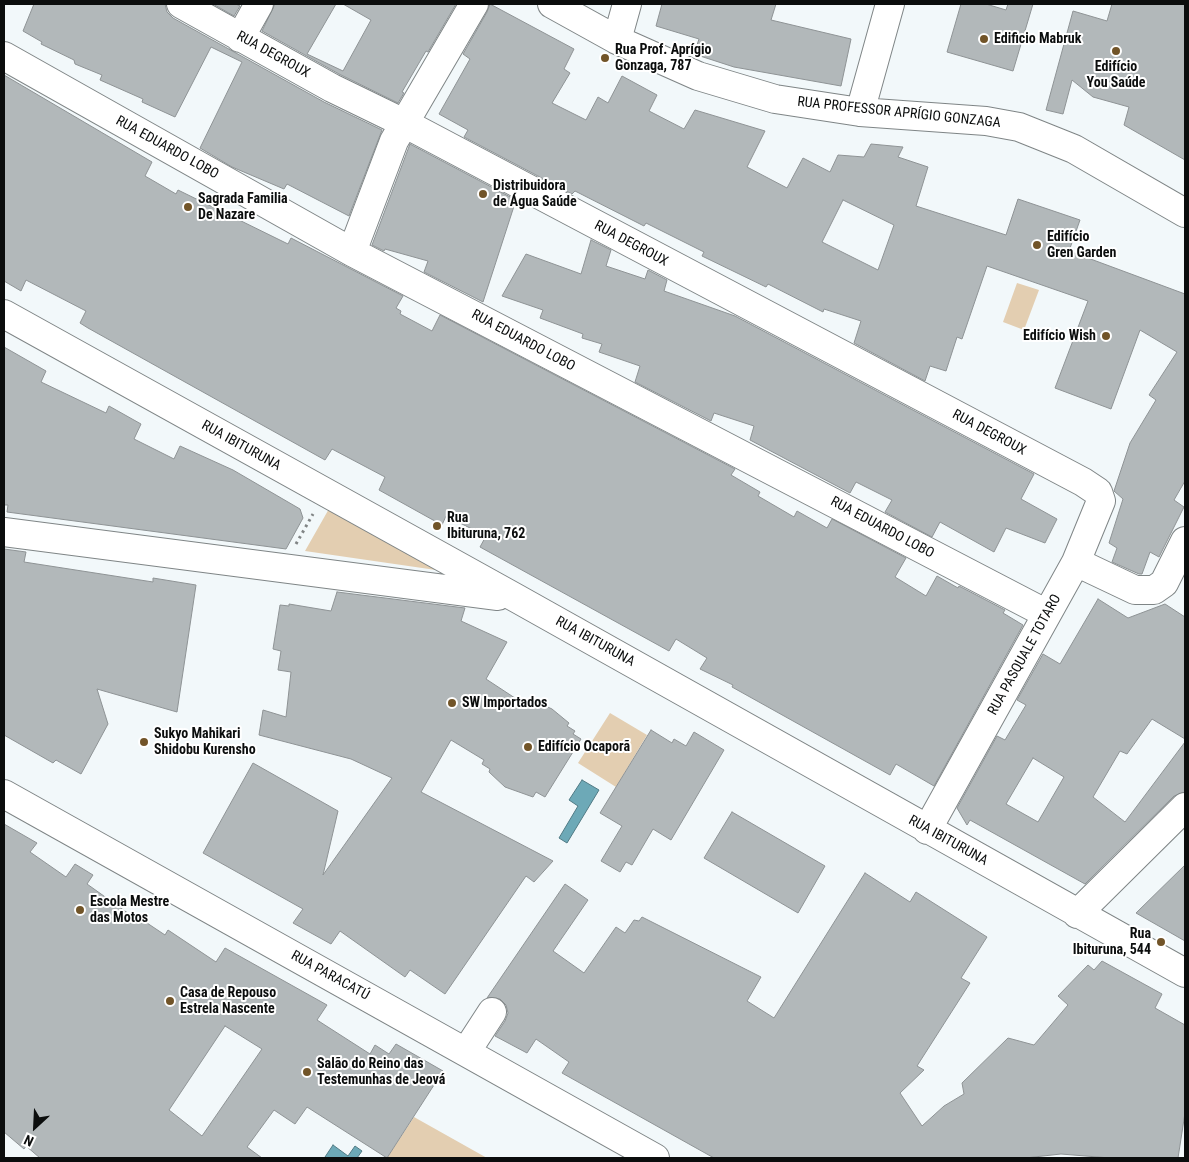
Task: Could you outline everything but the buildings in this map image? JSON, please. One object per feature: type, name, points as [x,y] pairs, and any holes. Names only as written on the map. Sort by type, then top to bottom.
[{"type":"street","name":"RUA DEGROUX","points":[[181,4],[332,88],[404,123],[1082,482]]},
{"type":"street","points":[[240,38],[259,4]]},
{"type":"street","points":[[352,252],[389,152],[474,4]]},
{"type":"street","name":"RUA PROFESSOR APRÍGIO GONZAGA","points":[[552,4],[617,40],[698,76],[732,88],[775,99],[860,112],[986,121],[1019,127],[1074,149],[1185,213]]},
{"type":"street","points":[[617,40],[626,4]]},
{"type":"street","points":[[860,112],[890,4]]},
{"type":"street","name":"RUA EDUARDO LOBO","points":[[4,56],[352,252],[1048,614]]},
{"type":"street","name":"RUA IBITURUNA","points":[[4,314],[1185,973]]},
{"type":"street","name":"RUA PASQUALE TOTARO","points":[[927,830],[1076,562],[1101,501],[1098,492],[1082,482]]},
{"type":"street","points":[[4,532],[516,598]]},
{"type":"street","points":[[1076,562],[1135,590],[1154,590],[1164,583],[1185,541]]},
{"type":"street","name":"RUA PARACATÚ","points":[[4,794],[655,1158]]},
{"type":"street","points":[[1077,914],[1185,807]]},
{"type":"street","points":[[466,1052],[492,1012]]},
{"type":"path","points":[[282,568],[325,493]]},
{"type":"shaded area","points":[[1017,283],[1039,290],[1024,330],[1003,322]]},
{"type":"shaded area","points":[[330,507],[436,570],[305,551]]},
{"type":"shaded area","points":[[610,713],[647,735],[616,787],[578,763]]},
{"type":"shaded area","points":[[414,1117],[487,1158],[387,1158]]},
{"type":"water","points":[[582,780],[599,790],[567,843],[559,838],[578,806],[569,800]]},
{"type":"water","points":[[333,1145],[348,1156],[355,1146],[362,1151],[357,1158],[325,1157]]},
{"type":"place","name":"Edificio Mabruk","points":[[984,39]]},
{"type":"place","name":"Edifício You Saúde","points":[[1116,51]]},
{"type":"place","name":"Rua Prof. Aprígio Gonzaga, 787","points":[[605,58]]},
{"type":"place","name":"Distribuidora de Água Saúde","points":[[483,194]]},
{"type":"place","name":"Sagrada Familia De Nazare","points":[[188,207]]},
{"type":"place","name":"Edifício Gren Garden","points":[[1037,245]]},
{"type":"place","name":"Edifício Wish","points":[[1106,336]]},
{"type":"place","name":"Rua Ibituruna, 762","points":[[437,526]]},
{"type":"place","name":"SW Importados","points":[[452,703]]},
{"type":"place","name":"Sukyo Mahikari Shidobu Kurensho","points":[[144,742]]},
{"type":"place","name":"Edifício Ocaporã","points":[[528,747]]},
{"type":"place","name":"Escola Mestre das Motos","points":[[80,910]]},
{"type":"place","name":"Rua Ibituruna, 544","points":[[1161,942]]},
{"type":"place","name":"Casa de Repouso Estrela Nascente","points":[[170,1001]]},
{"type":"place","name":"Salão do Reino das Testemunhas de Jeová","points":[[307,1072]]}]
